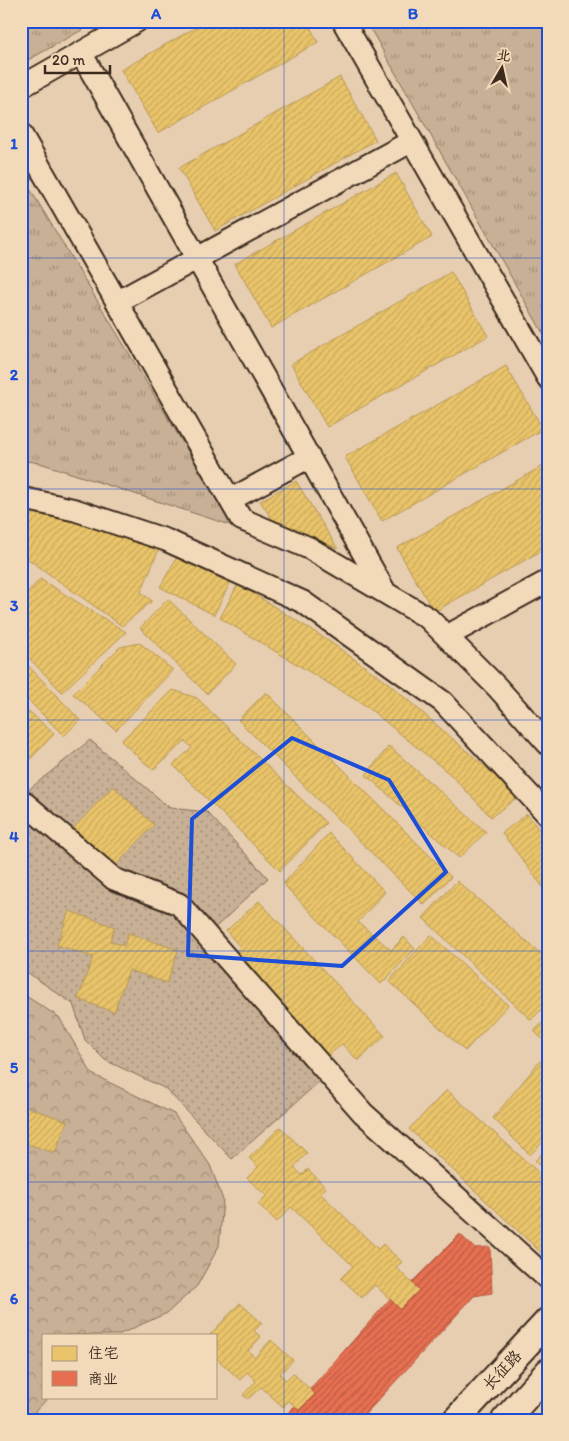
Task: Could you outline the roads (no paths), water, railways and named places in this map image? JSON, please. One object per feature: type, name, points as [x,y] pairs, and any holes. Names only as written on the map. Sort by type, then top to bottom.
[{"type":"main road","name":"长征路","points":[[456,1420],[548,1321]]},
{"type":"main road","points":[[505,1420],[548,1372]]},
{"type":"street","points":[[21,87],[137,21]]},
{"type":"street","points":[[343,21],[548,378]]},
{"type":"street","points":[[81,53],[384,590]]},
{"type":"street","points":[[21,134],[241,519],[309,548],[384,590],[428,618],[497,687],[548,744]]},
{"type":"street","points":[[117,302],[412,140]]},
{"type":"street","points":[[230,500],[309,457]]},
{"type":"street","points":[[21,498],[75,510],[166,540],[303,602],[443,702],[548,816]]},
{"type":"street","points":[[446,636],[548,581]]},
{"type":"street","points":[[21,800],[114,879],[179,904],[363,1113],[548,1279]]}]
